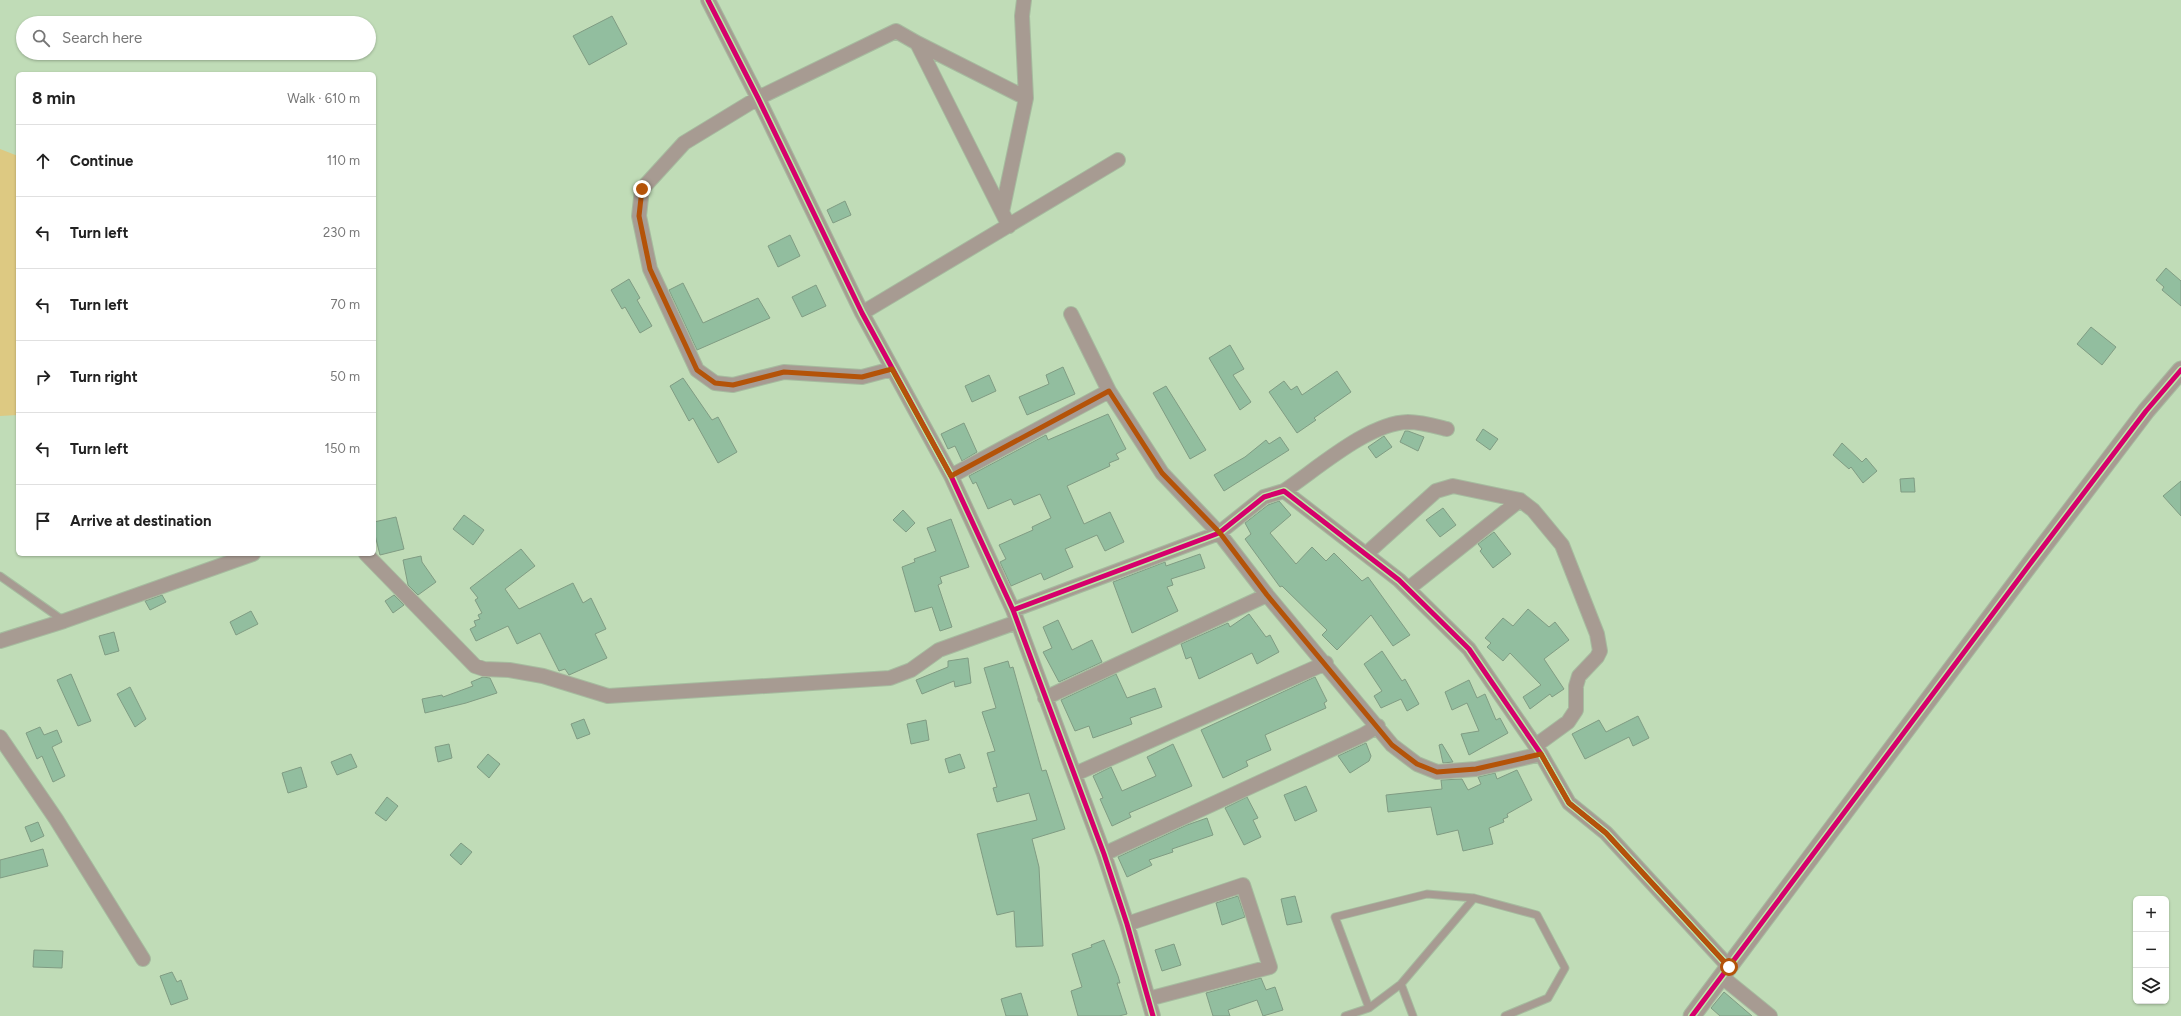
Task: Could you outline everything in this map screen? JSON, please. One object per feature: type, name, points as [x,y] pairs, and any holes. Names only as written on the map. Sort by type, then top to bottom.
[{"type":"street","points":[[708,0],[758,98],[862,314],[951,476],[1015,616],[1104,854],[1127,924],[1154,1016]]},
{"type":"street","points":[[1002,212],[1026,98],[1022,16],[1024,0]]},
{"type":"street","points":[[892,369],[862,377],[784,372],[733,385],[715,383],[697,370],[650,269],[639,216],[642,189],[684,142],[758,98],[896,31],[1026,98]]},
{"type":"street","points":[[917,42],[1009,226]]},
{"type":"street","points":[[862,314],[1118,160]]},
{"type":"street","points":[[1071,314],[1109,391],[1162,473],[1220,533],[1267,595],[1326,663],[1392,745],[1417,764],[1437,772],[1476,769],[1538,750],[1568,722],[1576,710],[1576,686],[1580,676],[1597,657],[1600,651],[1597,634],[1562,545],[1533,510],[1520,500],[1453,486],[1436,491],[1366,554]]},
{"type":"street","points":[[1692,1016],[2028,566],[2146,411],[2181,370]]},
{"type":"street","points":[[951,476],[1109,391]]},
{"type":"street","points":[[368,556],[475,666],[484,669],[509,670],[543,676],[608,696],[890,678],[911,670],[939,650],[1015,616],[1220,533],[1264,497],[1284,491],[1368,433],[1380,428],[1408,422],[1447,428]]},
{"type":"street","points":[[1284,491],[1366,554],[1408,589],[1469,649],[1538,750],[1569,803],[1606,833],[1726,972],[1770,1016]]},
{"type":"street","points":[[1408,589],[1520,500]]},
{"type":"street","points":[[0,641],[64,621],[247,556]]},
{"type":"street","points":[[1045,698],[1267,595]]},
{"type":"street","points":[[1075,774],[1326,663]]},
{"type":"street","points":[[1104,854],[1363,735],[1378,726]]},
{"type":"street","points":[[0,737],[56,819],[143,959]]},
{"type":"street","points":[[1127,924],[1243,885],[1270,967],[1148,999]]},
{"type":"lane","points":[[0,576],[64,621]]},
{"type":"lane","points":[[1369,1008],[1335,918],[1427,894],[1474,898],[1537,915],[1565,968],[1548,998],[1505,1016]]},
{"type":"lane","points":[[1345,1016],[1369,1008],[1401,984],[1474,898]]},
{"type":"lane","points":[[1401,984],[1413,1016]]},
{"type":"shaded area","points":[[0,149],[16,155],[16,415],[0,416]]},
{"type":"building","points":[[612,16],[627,44],[589,65],[573,36]]},
{"type":"building","points":[[845,201],[851,215],[833,223],[827,210]]},
{"type":"building","points":[[790,235],[800,256],[778,267],[768,246]]},
{"type":"building","points":[[2166,268],[2181,281],[2181,306],[2162,290],[2164,287],[2156,280]]},
{"type":"building","points":[[629,279],[640,298],[637,300],[652,326],[640,333],[625,307],[622,309],[611,290]]},
{"type":"building","points":[[683,283],[703,323],[758,298],[770,318],[697,350],[669,290]]},
{"type":"building","points":[[816,285],[826,306],[802,317],[792,297]]},
{"type":"building","points":[[2091,327],[2116,347],[2102,365],[2077,344]]},
{"type":"building","points":[[1230,345],[1244,369],[1233,375],[1251,402],[1240,410],[1209,358]]},
{"type":"building","points":[[1063,367],[1075,394],[1027,415],[1019,397],[1049,384],[1046,375]]},
{"type":"building","points":[[1337,371],[1351,392],[1314,418],[1316,420],[1297,433],[1269,392],[1284,381],[1291,390],[1297,386],[1302,395]]},
{"type":"building","points":[[989,375],[996,391],[972,402],[965,386]]},
{"type":"building","points":[[683,378],[712,420],[718,417],[737,452],[718,463],[693,418],[689,421],[670,386]]},
{"type":"building","points":[[1166,386],[1206,450],[1190,459],[1153,393]]},
{"type":"building","points":[[1108,414],[1126,449],[1116,454],[1119,459],[1109,463],[1110,466],[1067,486],[1084,524],[1110,512],[1124,542],[1105,551],[1097,535],[1065,549],[1073,567],[1044,580],[1041,573],[1011,586],[1000,562],[1006,559],[999,545],[1033,530],[1032,527],[1051,518],[1040,494],[1014,505],[1011,499],[988,509],[976,482],[973,484],[969,476],[1046,435],[1048,440]]},
{"type":"building","points":[[964,423],[977,452],[962,461],[955,446],[948,449],[941,434]]},
{"type":"building","points":[[1483,429],[1498,439],[1490,450],[1476,440]]},
{"type":"building","points":[[1405,431],[1424,437],[1418,451],[1400,442]]},
{"type":"building","points":[[1384,436],[1392,447],[1376,458],[1368,447]]},
{"type":"building","points":[[1280,437],[1289,450],[1224,491],[1214,475],[1245,457],[1266,440],[1269,444]]},
{"type":"building","points":[[1842,443],[1862,462],[1866,458],[1877,471],[1863,483],[1851,467],[1849,469],[1833,455]]},
{"type":"building","points":[[1914,478],[1915,492],[1901,492],[1900,479]]},
{"type":"building","points":[[2181,481],[2181,516],[2163,496]]},
{"type":"building","points":[[1279,501],[1291,515],[1270,533],[1296,564],[1312,547],[1326,561],[1334,553],[1362,581],[1368,577],[1410,635],[1393,646],[1371,615],[1337,650],[1322,635],[1327,630],[1282,586],[1280,587],[1245,539],[1251,534],[1245,523],[1268,505]]},
{"type":"building","points":[[1443,508],[1456,525],[1440,537],[1426,520]]},
{"type":"building","points":[[903,510],[915,523],[906,532],[893,520]]},
{"type":"building","points":[[464,515],[484,530],[473,545],[453,529]]},
{"type":"building","points":[[396,517],[404,549],[380,555],[376,539],[376,522]]},
{"type":"building","points":[[951,519],[969,567],[940,577],[942,583],[938,585],[952,627],[940,631],[932,607],[915,612],[902,567],[915,562],[914,559],[936,551],[927,528]]},
{"type":"building","points":[[1494,532],[1511,554],[1493,568],[1480,551],[1482,549],[1478,544]]},
{"type":"building","points":[[521,549],[535,566],[505,589],[519,609],[573,583],[583,603],[591,598],[606,629],[595,634],[607,658],[569,675],[565,669],[559,671],[540,633],[517,644],[508,626],[476,641],[470,629],[476,626],[474,621],[480,619],[478,615],[482,613],[475,600],[478,598],[470,588]]},
{"type":"building","points":[[1200,554],[1205,568],[1171,579],[1173,585],[1167,587],[1178,611],[1132,633],[1113,582],[1165,562],[1166,566]]},
{"type":"building","points":[[421,556],[422,562],[436,582],[418,595],[408,585],[403,560]]},
{"type":"building","points":[[162,595],[166,602],[150,610],[145,601]]},
{"type":"building","points":[[394,595],[404,605],[393,613],[385,601]]},
{"type":"building","points":[[1528,609],[1549,627],[1555,622],[1569,640],[1544,659],[1564,689],[1552,697],[1550,694],[1530,709],[1523,697],[1541,685],[1510,653],[1503,661],[1487,647],[1491,643],[1485,638],[1503,618],[1513,626]]},
{"type":"building","points":[[251,611],[258,624],[236,635],[230,622]]},
{"type":"building","points":[[1249,614],[1266,637],[1270,635],[1279,652],[1257,664],[1252,653],[1199,679],[1191,657],[1186,659],[1181,644],[1228,623],[1230,627]]},
{"type":"building","points":[[1058,620],[1072,650],[1092,640],[1102,662],[1059,682],[1043,652],[1052,648],[1043,627]]},
{"type":"building","points":[[114,632],[119,651],[105,655],[99,636]]},
{"type":"building","points":[[1382,651],[1402,681],[1405,679],[1419,704],[1407,711],[1401,699],[1381,708],[1374,696],[1382,691],[1364,664]]},
{"type":"building","points":[[968,658],[971,683],[955,687],[954,681],[922,694],[916,680],[948,667],[948,661]]},
{"type":"building","points":[[1008,661],[1010,668],[1013,667],[1042,771],[1046,770],[1065,829],[1032,839],[1039,867],[1043,946],[1016,947],[1014,911],[997,915],[977,834],[1037,820],[1029,793],[997,802],[993,788],[997,787],[987,753],[995,751],[982,712],[996,708],[984,668]]},
{"type":"building","points":[[71,674],[91,721],[78,726],[57,680]]},
{"type":"building","points":[[1116,674],[1127,698],[1155,688],[1162,707],[1130,718],[1132,724],[1093,738],[1089,726],[1075,731],[1061,700]]},
{"type":"building","points":[[483,677],[490,678],[497,693],[466,703],[425,713],[422,699],[442,695],[443,697],[473,686],[471,682]]},
{"type":"building","points":[[1315,677],[1327,701],[1324,703],[1326,708],[1265,735],[1271,750],[1246,761],[1248,766],[1223,778],[1201,730]]},
{"type":"building","points":[[1469,680],[1477,698],[1485,694],[1496,720],[1500,718],[1508,733],[1469,755],[1461,734],[1479,731],[1467,703],[1452,710],[1445,692]]},
{"type":"building","points":[[130,687],[146,719],[135,727],[117,694]]},
{"type":"building","points":[[1638,716],[1649,738],[1633,746],[1629,737],[1585,759],[1572,734],[1599,720],[1606,732]]},
{"type":"building","points":[[584,719],[590,734],[577,739],[571,724]]},
{"type":"building","points":[[926,720],[929,740],[911,744],[907,724]]},
{"type":"building","points":[[40,727],[44,735],[57,730],[62,742],[52,747],[65,776],[53,782],[42,756],[37,759],[26,733]]},
{"type":"building","points":[[1366,743],[1371,756],[1369,761],[1350,773],[1338,756]]},
{"type":"building","points":[[449,744],[452,758],[438,762],[435,747]]},
{"type":"building","points":[[1173,744],[1192,786],[1129,813],[1131,817],[1112,826],[1100,799],[1103,798],[1093,776],[1111,767],[1122,791],[1156,776],[1147,757]]},
{"type":"building","points":[[1442,744],[1453,762],[1443,763],[1439,745]]},
{"type":"building","points":[[351,754],[357,767],[337,775],[331,762]]},
{"type":"building","points":[[488,754],[500,764],[489,778],[477,767]]},
{"type":"building","points":[[960,754],[965,768],[949,773],[945,759]]},
{"type":"building","points":[[301,767],[307,787],[288,793],[282,773]]},
{"type":"building","points":[[1517,770],[1532,800],[1507,814],[1508,817],[1503,819],[1504,822],[1489,828],[1493,844],[1463,851],[1458,830],[1437,835],[1431,807],[1388,812],[1386,795],[1442,789],[1441,780],[1462,779],[1468,790],[1481,784],[1478,777],[1495,773],[1497,779]]},
{"type":"building","points":[[1306,786],[1317,811],[1295,821],[1284,795]]},
{"type":"building","points":[[387,797],[398,806],[386,821],[375,813]]},
{"type":"building","points":[[1247,797],[1258,818],[1253,820],[1261,837],[1244,845],[1225,808]]},
{"type":"building","points":[[1207,818],[1213,835],[1172,849],[1173,852],[1149,860],[1152,865],[1127,877],[1118,857],[1187,825]]},
{"type":"building","points":[[38,822],[44,836],[31,842],[25,827]]},
{"type":"building","points":[[461,843],[472,852],[461,865],[450,855]]},
{"type":"building","points":[[43,849],[48,866],[0,878],[0,860]]},
{"type":"building","points":[[1238,896],[1245,917],[1222,925],[1216,903]]},
{"type":"building","points":[[1295,896],[1302,922],[1287,925],[1281,899]]},
{"type":"building","points":[[1104,940],[1118,976],[1120,983],[1117,983],[1127,1014],[1119,1016],[1078,1016],[1071,991],[1082,987],[1072,954],[1092,947],[1091,945]]},
{"type":"building","points":[[1174,944],[1181,965],[1162,971],[1155,950]]},
{"type":"building","points":[[34,950],[63,951],[62,968],[33,967]]},
{"type":"building","points":[[172,972],[177,982],[181,980],[188,999],[171,1005],[160,976]]},
{"type":"building","points":[[1261,978],[1266,990],[1275,987],[1283,1010],[1263,1016],[1257,1000],[1228,1010],[1230,1016],[1213,1016],[1206,993]]},
{"type":"building","points":[[1724,992],[1752,1016],[1720,1016],[1711,1008]]},
{"type":"building","points":[[1021,993],[1028,1016],[1006,1016],[1001,999]]},
{"type":"cycle path","points":[[708,0],[758,98],[862,313],[951,476],[1013,610],[1104,854],[1127,924],[1153,1016]]},
{"type":"cycle path","points":[[1692,1016],[2033,560],[2146,411],[2181,370]]},
{"type":"cycle path","points":[[1013,610],[1219,533],[1264,497],[1284,491],[1399,580],[1469,649],[1541,754],[1569,803],[1606,833],[1729,967]]},
{"type":"route","points":[[642,189],[639,216],[650,269],[697,370],[715,383],[733,385],[784,372],[862,377],[892,369],[951,476],[1109,391],[1162,473],[1220,533],[1267,595],[1326,663],[1392,745],[1417,764],[1437,772],[1476,769],[1541,754],[1569,803],[1606,833],[1729,967]]}]
